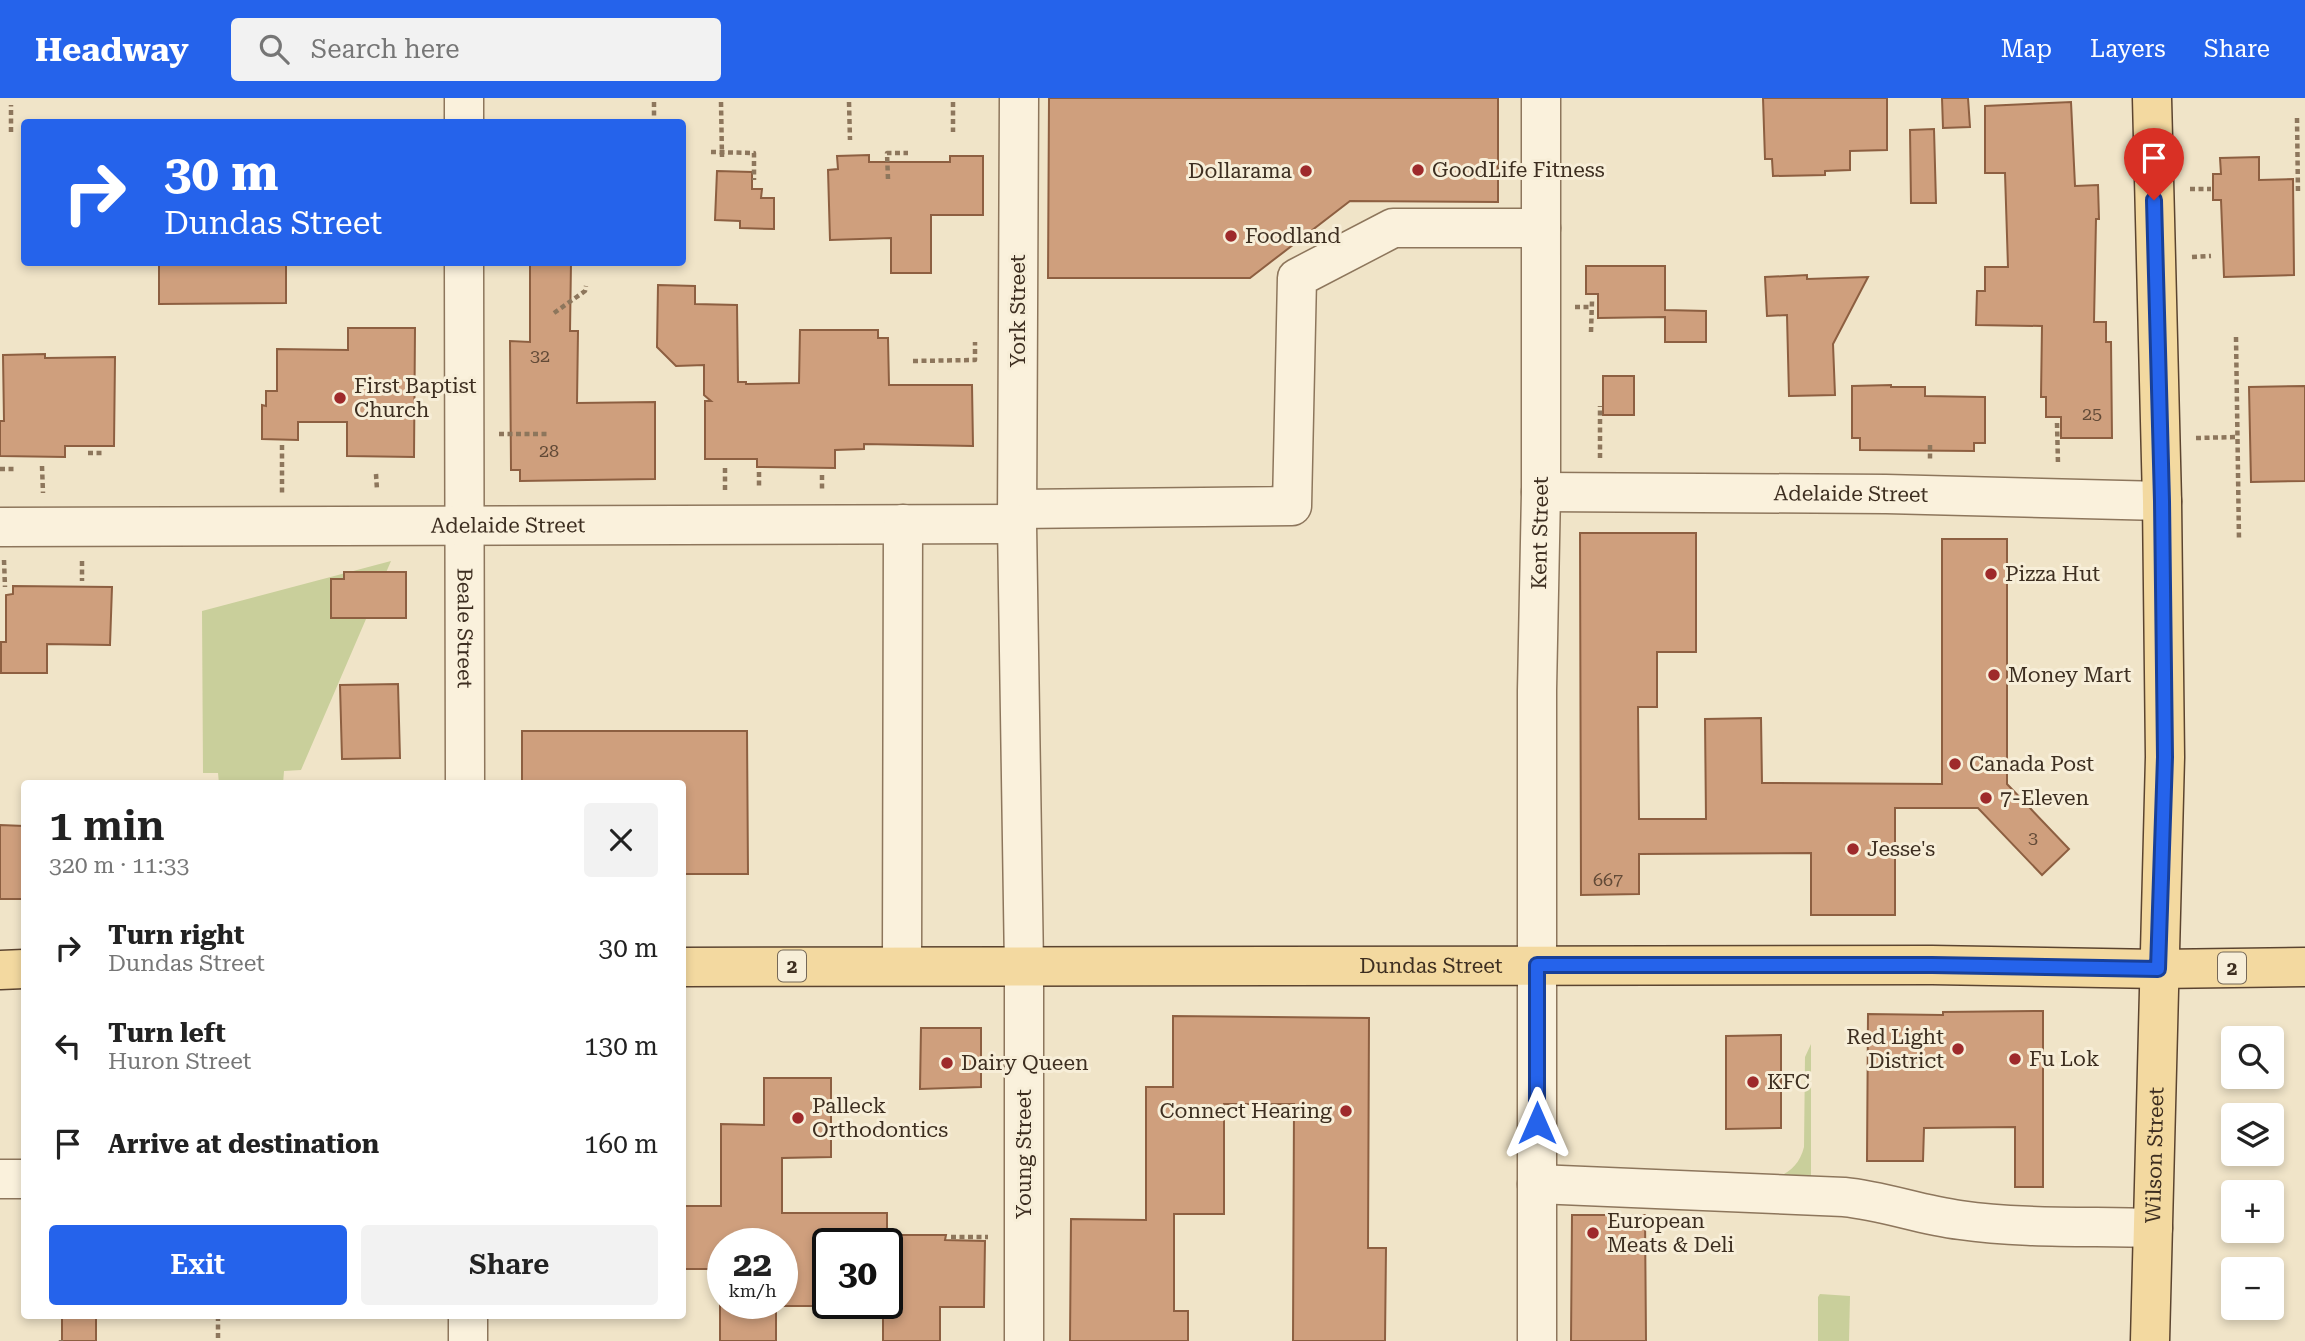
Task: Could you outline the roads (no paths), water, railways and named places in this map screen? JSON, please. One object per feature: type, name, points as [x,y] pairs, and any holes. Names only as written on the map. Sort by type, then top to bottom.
[{"type":"main road","name":"Wilson Street","points":[[2150,1341],[2165,757],[2152,98]]},
{"type":"main road","name":"Dundas Street","points":[[686,967],[2305,967]]},
{"type":"main road","points":[[0,970],[21,970]]},
{"type":"street","points":[[464,98],[464,119]]},
{"type":"street","name":"York Street","points":[[1019,98],[1017,517],[1024,967]]},
{"type":"street","name":"Kent Street","points":[[1537,1341],[1541,98]]},
{"type":"street","name":"Adelaide Street","points":[[2,539],[464,526],[903,524],[1292,506],[1297,278],[1393,228],[1541,228]]},
{"type":"street","name":"Beale Street","points":[[464,266],[465,780]]},
{"type":"street","name":"Adelaide Street","points":[[1541,492],[1886,494],[2162,501]]},
{"type":"street","points":[[902,965],[903,524]]},
{"type":"street","name":"Young Street","points":[[1024,967],[1024,1341]]},
{"type":"street","points":[[0,1179],[21,1179]]},
{"type":"street","points":[[1537,1184],[1844,1197],[1874,1200],[1962,1221],[2153,1228]]},
{"type":"street","points":[[468,1319],[468,1341]]},
{"type":"place","name":"GoodLife Fitness","points":[[1418,170]]},
{"type":"place","name":"Dollarama","points":[[1306,171]]},
{"type":"place","name":"Foodland","points":[[1231,236]]},
{"type":"place","name":"First Baptist Church","points":[[340,398]]},
{"type":"place","name":"Pizza Hut","points":[[1991,574]]},
{"type":"place","name":"Money Mart","points":[[1994,675]]},
{"type":"place","name":"Canada Post","points":[[1955,764]]},
{"type":"place","name":"7-Eleven","points":[[1986,798]]},
{"type":"place","name":"Jesse's","points":[[1853,849]]},
{"type":"place","name":"Red Light District","points":[[1958,1049]]},
{"type":"place","name":"Fu Lok","points":[[2015,1059]]},
{"type":"place","name":"Dairy Queen","points":[[947,1063]]},
{"type":"place","name":"KFC","points":[[1753,1082]]},
{"type":"place","name":"Connect Hearing","points":[[1346,1111]]},
{"type":"place","name":"Palleck Orthodontics","points":[[798,1118]]},
{"type":"place","name":"European Meats & Deli","points":[[1593,1233]]}]
